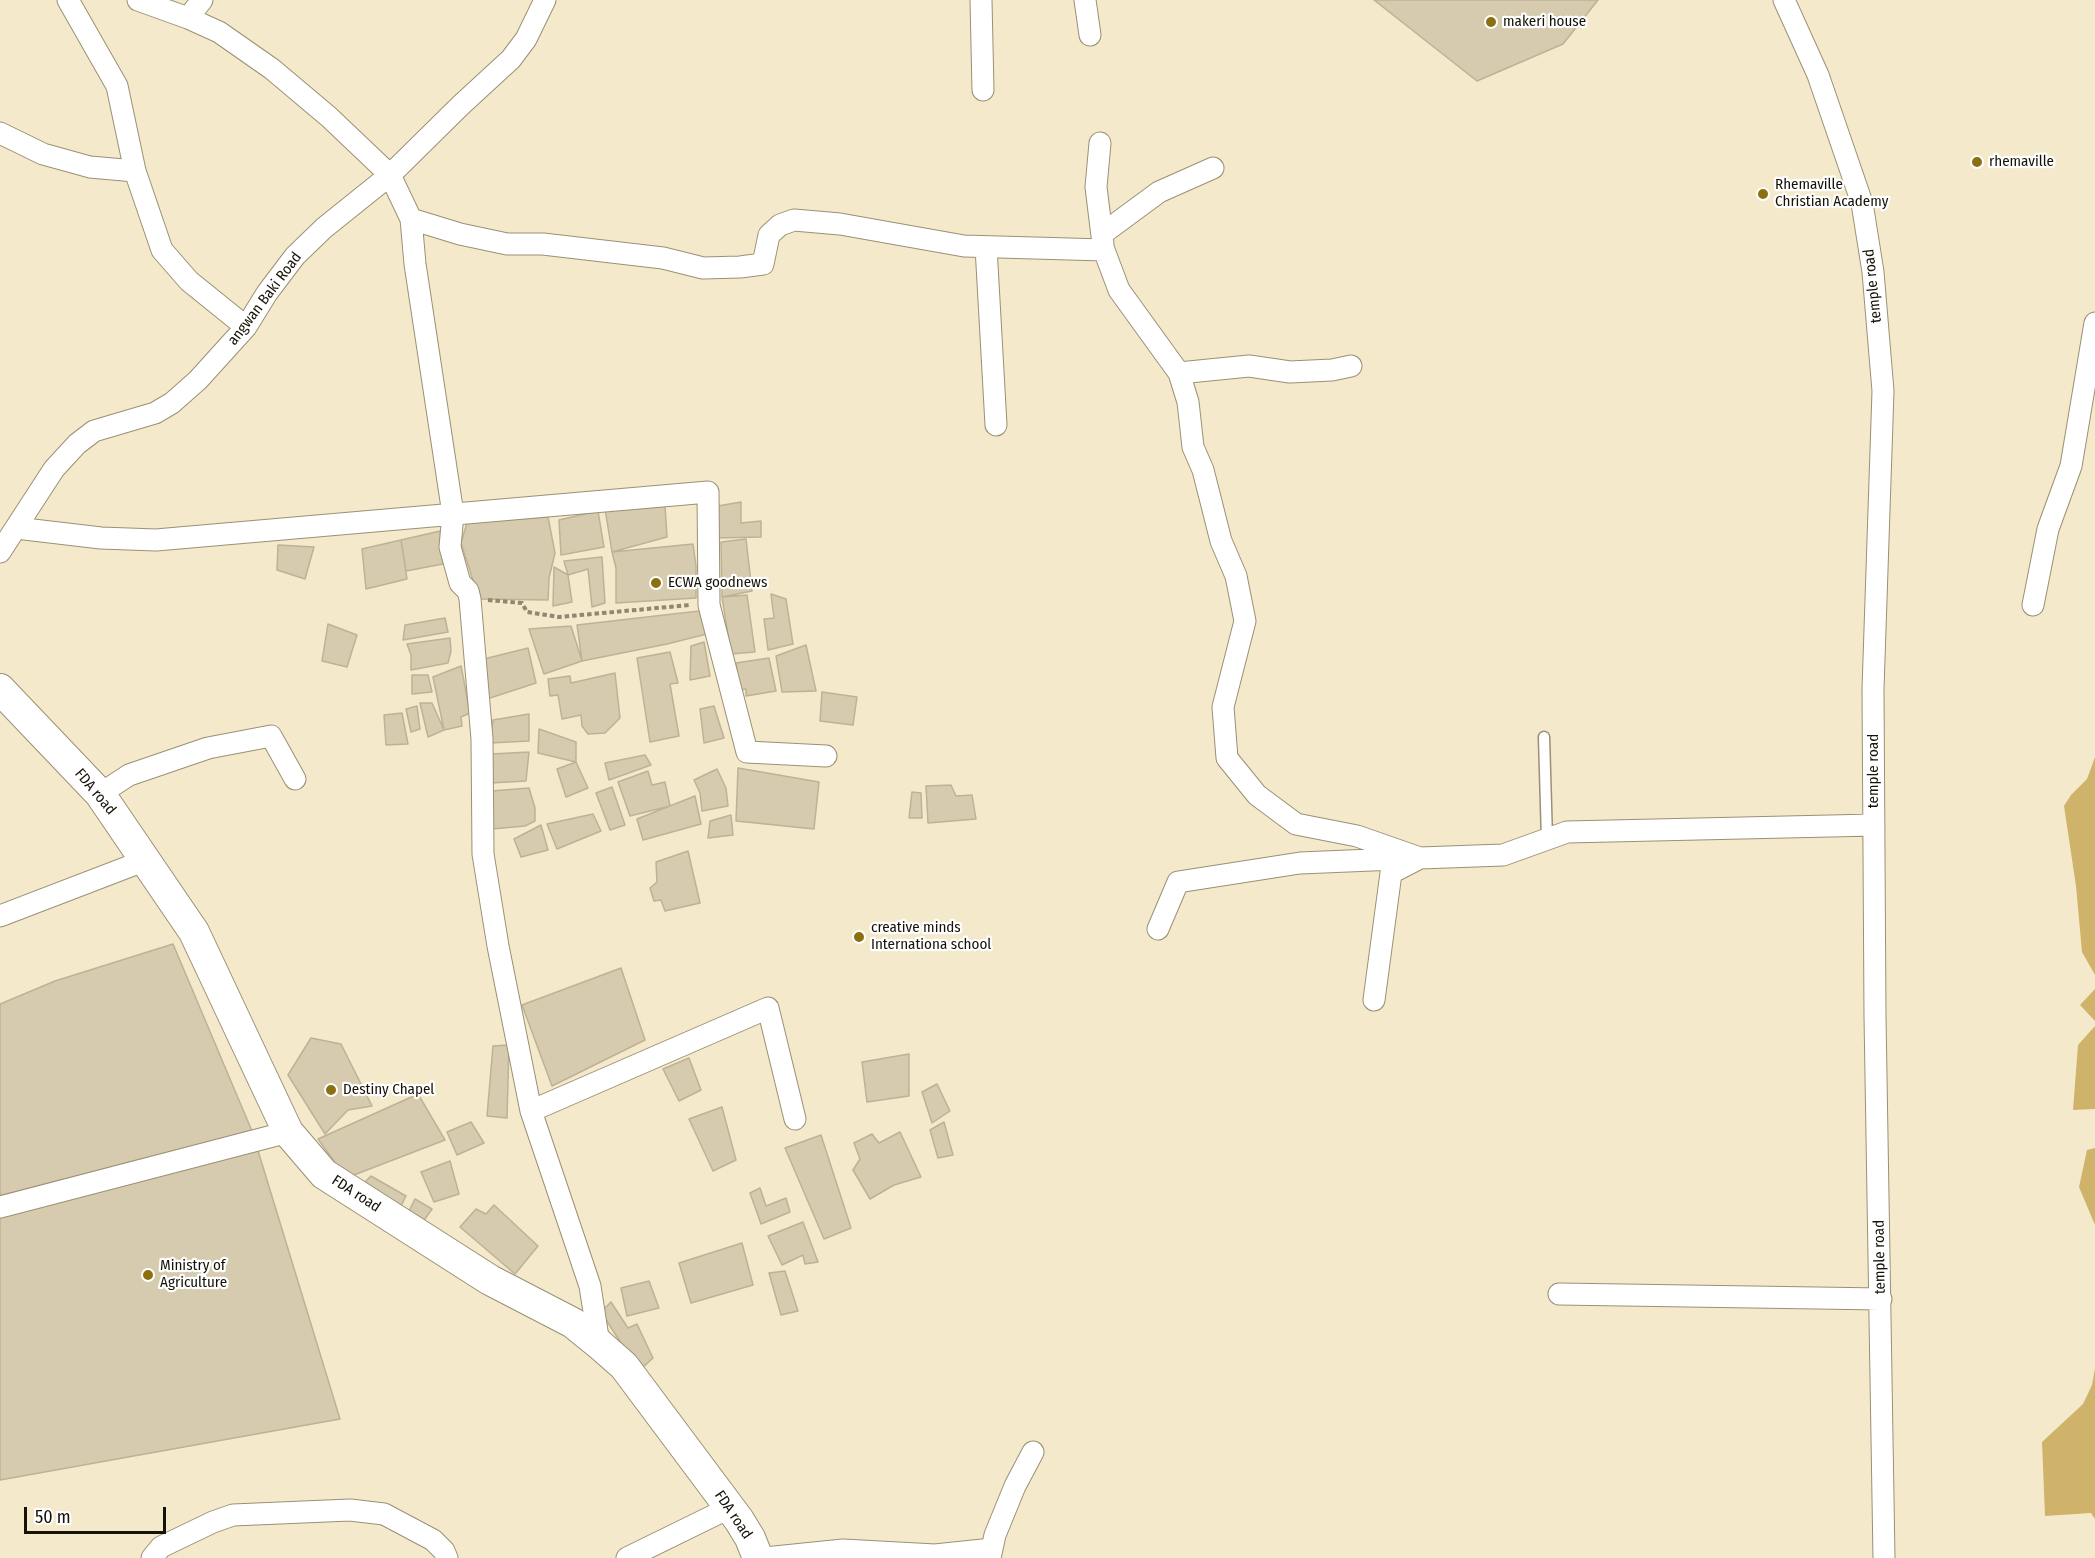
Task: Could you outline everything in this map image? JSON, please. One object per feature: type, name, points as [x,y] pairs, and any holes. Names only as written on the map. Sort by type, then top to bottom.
[{"type":"street","points":[[68,0],[117,86],[135,171],[162,250],[189,281],[246,327]]},
{"type":"street","points":[[138,0],[189,18],[219,32],[272,69],[329,117],[390,175],[411,219],[417,276],[453,514],[450,548],[460,583],[468,591],[470,599],[482,739],[483,855],[498,946],[531,1111],[590,1286],[599,1344]]},
{"type":"street","points":[[189,18],[202,0]]},
{"type":"street","name":"angwan Baki Road","points":[[0,552],[54,470],[77,444],[94,431],[155,413],[172,403],[198,380],[246,327],[267,293],[295,256],[324,228],[390,175],[511,59],[526,39],[545,0]]},
{"type":"street","points":[[981,0],[983,90]]},
{"type":"street","points":[[1085,0],[1090,35]]},
{"type":"street","name":"temple road","points":[[1784,0],[1818,75],[1863,202],[1873,272],[1883,390],[1874,689],[1874,825],[1884,1558]]},
{"type":"street","points":[[0,133],[43,154],[90,167],[135,171]]},
{"type":"street","points":[[1100,143],[1096,187],[1103,242],[1119,290],[1179,373],[1188,402],[1193,447],[1203,470],[1221,542],[1236,576],[1245,621],[1223,707],[1227,758],[1257,795],[1296,824],[1357,836],[1420,858]]},
{"type":"street","points":[[411,219],[460,234],[507,243],[543,244],[663,258],[702,268],[740,267],[763,264],[769,236],[780,225],[794,220],[840,224],[964,246],[1103,242],[1159,192],[1214,168]]},
{"type":"street","points":[[986,247],[996,425]]},
{"type":"street","points":[[2033,605],[2048,529],[2071,466],[2095,323]]},
{"type":"street","points":[[1179,373],[1249,366],[1290,372],[1332,370],[1351,366]]},
{"type":"street","points":[[16,528],[101,538],[156,540],[708,492],[709,605],[747,752],[826,756]]},
{"type":"street","name":"FDA road","points":[[0,689],[100,794],[146,860],[194,932],[288,1132],[324,1174],[490,1280],[573,1323],[624,1366],[750,1538],[758,1558]]},
{"type":"street","points":[[100,794],[129,775],[208,748],[271,736],[295,779]]},
{"type":"street","points":[[1158,929],[1178,882],[1300,863],[1503,855],[1567,832],[1874,825]]},
{"type":"street","points":[[1374,1000],[1391,873],[1420,858]]},
{"type":"street","points":[[0,916],[146,860]]},
{"type":"street","points":[[531,1111],[768,1008],[795,1119]]},
{"type":"street","points":[[0,1207],[288,1132]]},
{"type":"street","points":[[1559,1294],[1881,1299]]},
{"type":"street","points":[[765,1558],[843,1550],[935,1555],[991,1553],[995,1535],[1015,1486],[1033,1452]]},
{"type":"street","points":[[627,1558],[729,1508]]},
{"type":"street","points":[[152,1558],[161,1547],[233,1515],[350,1510],[384,1514],[433,1540],[444,1551],[447,1558]]},
{"type":"lane","points":[[1544,737],[1547,840]]},
{"type":"path","points":[[479,599],[522,603],[526,612],[559,617],[709,605]]},
{"type":"shaded area","points":[[2095,757],[2095,975],[2082,952],[2076,886],[2064,806],[2071,795],[2087,779]]},
{"type":"shaded area","points":[[2095,989],[2095,1021],[2080,1005]]},
{"type":"shaded area","points":[[2095,1026],[2095,1109],[2073,1110],[2078,1045]]},
{"type":"shaded area","points":[[2095,1148],[2095,1225],[2079,1187],[2087,1150]]},
{"type":"shaded area","points":[[2095,1368],[2095,1519],[2091,1513],[2045,1516],[2042,1442],[2083,1404],[2092,1385]]},
{"type":"building","name":"makeri house","points":[[1374,0],[1598,0],[1563,44],[1477,81]]},
{"type":"building","points":[[741,502],[741,523],[761,521],[761,537],[715,538],[718,506]]},
{"type":"building","points":[[665,506],[667,537],[612,552],[605,509]]},
{"type":"building","points":[[598,511],[604,547],[561,555],[559,520]]},
{"type":"building","points":[[548,517],[555,553],[549,578],[548,600],[479,599],[461,543],[467,523]]},
{"type":"building","points":[[440,531],[443,564],[406,571],[401,540]]},
{"type":"building","points":[[746,539],[752,591],[722,597],[721,542]]},
{"type":"building","points":[[401,540],[407,579],[366,589],[362,549]]},
{"type":"building","name":"ECWA goodnews","points":[[693,544],[696,598],[616,603],[616,568],[612,552]]},
{"type":"building","points":[[278,545],[314,547],[305,579],[277,570]]},
{"type":"building","points":[[602,557],[605,603],[592,607],[588,569],[568,575],[564,561]]},
{"type":"building","points":[[554,567],[568,575],[572,602],[553,606]]},
{"type":"building","points":[[771,594],[786,599],[793,644],[768,650],[764,619],[774,618]]},
{"type":"building","points":[[747,595],[755,652],[731,654],[722,597]]},
{"type":"building","points":[[699,611],[707,634],[582,661],[577,625]]},
{"type":"building","points":[[445,618],[448,632],[403,640],[405,625]]},
{"type":"building","points":[[328,624],[357,635],[347,667],[322,661]]},
{"type":"building","points":[[571,626],[582,661],[544,674],[529,629]]},
{"type":"building","points":[[450,638],[451,651],[448,663],[411,670],[411,655],[407,644]]},
{"type":"building","points":[[704,642],[710,676],[690,680],[691,646]]},
{"type":"building","points":[[806,645],[816,691],[782,692],[776,656]]},
{"type":"building","points":[[528,648],[536,683],[487,699],[480,660]]},
{"type":"building","points":[[670,652],[678,683],[670,684],[679,736],[650,742],[637,658]]},
{"type":"building","points":[[769,658],[776,691],[746,696],[746,689],[739,690],[736,663]]},
{"type":"building","points":[[461,666],[470,713],[461,717],[462,726],[444,730],[433,677]]},
{"type":"building","points":[[615,673],[620,718],[605,733],[588,734],[582,726],[581,715],[562,719],[558,695],[550,696],[548,679],[570,676],[571,683]]},
{"type":"building","points":[[412,675],[428,675],[432,692],[412,694]]},
{"type":"building","points":[[822,692],[857,697],[853,725],[820,721]]},
{"type":"building","points":[[420,703],[432,703],[444,730],[428,737]]},
{"type":"building","points":[[417,706],[420,729],[411,732],[406,709]]},
{"type":"building","points":[[714,706],[724,738],[704,743],[700,709]]},
{"type":"building","points":[[402,713],[408,744],[386,745],[384,715]]},
{"type":"building","points":[[529,714],[529,741],[490,743],[493,720]]},
{"type":"building","points":[[539,729],[576,742],[576,762],[538,753]]},
{"type":"building","points":[[529,752],[526,781],[491,783],[491,754]]},
{"type":"building","points":[[645,755],[651,765],[609,780],[605,763]]},
{"type":"building","points":[[576,762],[588,788],[566,797],[557,769]]},
{"type":"building","points":[[738,768],[819,782],[814,829],[736,821]]},
{"type":"building","points":[[717,769],[726,788],[728,806],[702,811],[700,793],[694,780]]},
{"type":"building","points":[[648,771],[652,785],[665,782],[670,806],[630,816],[618,782]]},
{"type":"building","points":[[951,785],[956,796],[972,795],[976,819],[928,823],[926,786]]},
{"type":"building","points":[[612,787],[625,825],[610,830],[596,793]]},
{"type":"building","points":[[529,788],[535,808],[535,821],[525,826],[492,829],[491,791]]},
{"type":"building","points":[[912,792],[921,793],[922,818],[909,818]]},
{"type":"building","points":[[695,796],[701,824],[643,840],[637,819]]},
{"type":"building","points":[[593,814],[601,831],[557,849],[547,824]]},
{"type":"building","points":[[731,815],[733,835],[708,838],[710,821]]},
{"type":"building","points":[[541,825],[548,850],[521,857],[514,839]]},
{"type":"building","points":[[688,851],[700,903],[665,911],[661,900],[654,901],[650,888],[657,882],[656,862]]},
{"type":"building","name":"Ministry of Agriculture","points":[[173,944],[252,1131],[340,1419],[0,1480],[0,1004],[55,981]]},
{"type":"building","points":[[621,968],[645,1040],[552,1086],[522,1005]]},
{"type":"building","name":"Destiny Chapel","points":[[311,1038],[341,1044],[372,1106],[348,1110],[325,1134],[288,1075]]},
{"type":"building","points":[[509,1045],[507,1118],[487,1116],[493,1046]]},
{"type":"building","points":[[909,1054],[909,1096],[867,1102],[862,1062]]},
{"type":"building","points":[[689,1058],[701,1090],[679,1101],[663,1069]]},
{"type":"building","points":[[937,1084],[950,1111],[932,1123],[922,1092]]},
{"type":"building","points":[[418,1094],[445,1140],[346,1178],[318,1139]]},
{"type":"building","points":[[722,1107],[736,1160],[713,1171],[689,1119]]},
{"type":"building","points":[[471,1122],[484,1143],[457,1155],[447,1132]]},
{"type":"building","points":[[944,1122],[953,1155],[938,1158],[930,1130]]},
{"type":"building","points":[[900,1132],[921,1177],[894,1185],[870,1199],[853,1170],[860,1159],[854,1143],[872,1134],[879,1143]]},
{"type":"building","points":[[821,1135],[851,1228],[824,1239],[785,1148]]},
{"type":"building","points":[[450,1161],[459,1194],[434,1202],[421,1172]]},
{"type":"building","points":[[371,1176],[406,1196],[398,1212],[360,1187]]},
{"type":"building","points":[[760,1188],[766,1206],[786,1198],[790,1212],[761,1224],[750,1193]]},
{"type":"building","points":[[415,1199],[432,1209],[420,1226],[407,1215]]},
{"type":"building","points":[[494,1205],[538,1246],[515,1274],[460,1227],[476,1209],[486,1214]]},
{"type":"building","points":[[803,1222],[818,1262],[805,1264],[803,1255],[782,1265],[768,1236]]},
{"type":"building","points":[[742,1243],[753,1285],[691,1303],[679,1263]]},
{"type":"building","points":[[785,1271],[798,1311],[781,1315],[769,1273]]},
{"type":"building","points":[[649,1281],[659,1308],[627,1316],[621,1288]]},
{"type":"building","points":[[611,1302],[628,1328],[637,1324],[653,1358],[639,1371],[601,1312]]},
{"type":"place","name":"makeri house","points":[[1491,22]]},
{"type":"place","name":"rhemaville","points":[[1977,162]]},
{"type":"place","name":"Rhemaville Christian Academy","points":[[1763,194]]},
{"type":"place","name":"ECWA goodnews","points":[[656,583]]},
{"type":"place","name":"creative minds Internationa school","points":[[859,937]]},
{"type":"place","name":"Destiny Chapel","points":[[331,1090]]},
{"type":"place","name":"Ministry of Agriculture","points":[[148,1275]]}]
